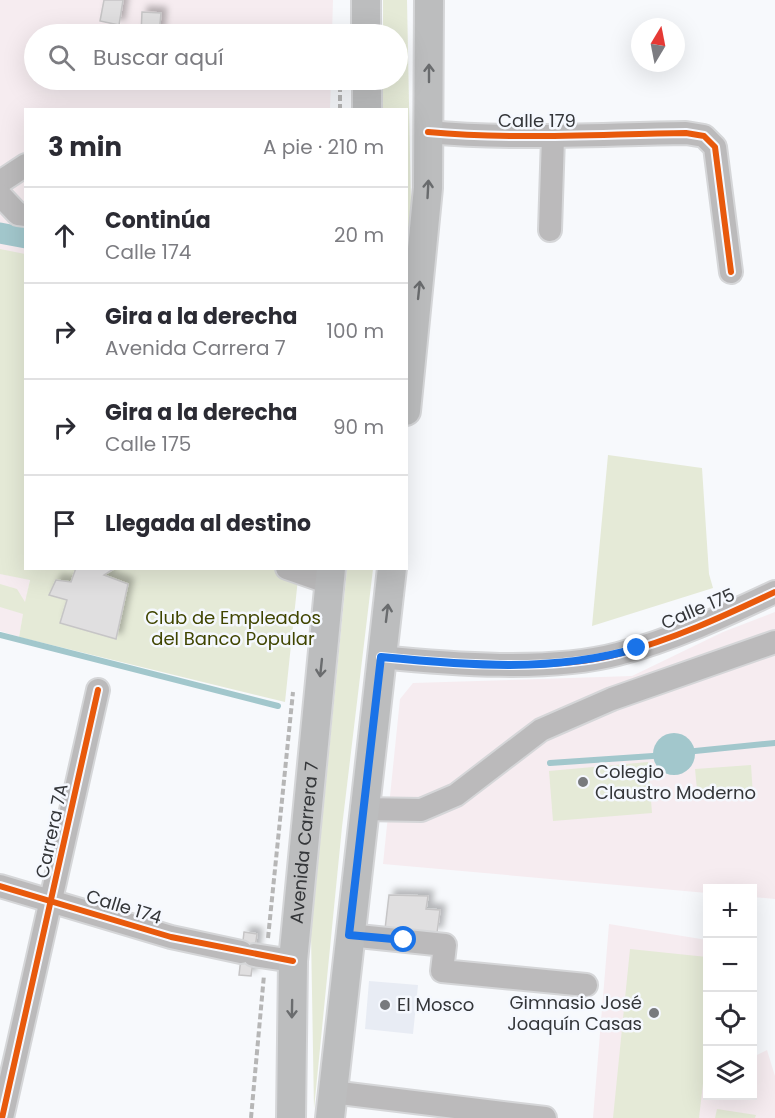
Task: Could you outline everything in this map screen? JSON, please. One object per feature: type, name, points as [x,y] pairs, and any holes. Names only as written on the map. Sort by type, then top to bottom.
[{"type":"main road","points":[[366,0],[366,24]]},
{"type":"main road","points":[[408,391],[427,200],[429,0]]},
{"type":"main road","points":[[367,90],[367,108]]},
{"type":"main road","points":[[331,1105],[362,809],[392,570]]},
{"type":"main road","name":"Avenida Carrera 7","points":[[291,1118],[293,961],[331,576]]},
{"type":"street","name":"Calle 179","points":[[428,132],[469,136],[553,137],[646,134],[704,136],[715,147],[731,272]]},
{"type":"street","points":[[550,230],[553,137]]},
{"type":"street","points":[[0,182],[24,166]]},
{"type":"street","points":[[0,195],[18,214],[24,215]]},
{"type":"street","points":[[298,570],[331,576]]},
{"type":"street","name":"Calle 175","points":[[381,657],[438,662],[585,660],[616,655],[658,642],[775,592]]},
{"type":"street","points":[[362,809],[421,810],[456,795],[541,730],[612,699],[775,642]]},
{"type":"street","name":"Carrera 7A","points":[[2,1118],[98,690]]},
{"type":"street","name":"Calle 174","points":[[0,886],[171,937],[293,961]]},
{"type":"street","points":[[349,935],[445,945],[442,971],[586,985]]},
{"type":"street","points":[[331,1105],[545,1118]]},
{"type":"path","points":[[340,90],[340,108]]},
{"type":"path","points":[[251,1118],[254,954],[294,686]]},
{"type":"shaded area","points":[[0,0],[333,0],[332,24],[24,24],[24,90],[331,90],[330,108],[24,108],[24,570],[32,570],[19,637],[0,631]]},
{"type":"shaded area","name":"Colegio Claustro Moderno","points":[[775,612],[775,899],[757,897],[757,884],[703,884],[703,893],[383,864],[400,699],[413,683],[632,676],[723,632]]},
{"type":"shaded area","name":"Gimnasio José Joaquín Casas","points":[[609,924],[703,939],[703,1100],[757,1100],[757,1055],[767,1050],[775,1076],[775,1118],[593,1118]]},
{"type":"shaded area","points":[[369,981],[418,985],[413,1034],[365,1029]]},
{"type":"green space","points":[[383,0],[407,0],[407,24],[383,24]]},
{"type":"green space","points":[[408,52],[411,208],[408,240],[408,108],[382,108],[382,90],[408,90]]},
{"type":"green space","name":"Club de Empleados del Banco Popular","points":[[0,249],[24,254],[24,570],[299,570],[285,702],[19,637],[23,614],[0,607],[0,584],[17,589],[25,602],[30,580],[0,574]]},
{"type":"green space","points":[[608,455],[702,468],[709,574],[713,588],[592,626]]},
{"type":"green space","points":[[347,570],[373,570],[342,827],[314,1109],[311,934]]},
{"type":"green space","points":[[648,762],[652,813],[553,821],[549,771]]},
{"type":"green space","points":[[751,765],[753,796],[698,800],[695,769]]},
{"type":"green space","name":"Gimnasio José Joaquín Casas","points":[[630,949],[703,957],[703,1084],[699,1118],[613,1118]]},
{"type":"green space","points":[[717,1109],[756,1115],[755,1118],[715,1118]]},
{"type":"water","points":[[674,733],[682,734],[689,739],[694,746],[694,762],[689,769],[682,774],[674,775],[666,774],[659,769],[654,762],[653,754],[654,746],[659,739],[666,734]]},
{"type":"building","points":[[104,0],[123,0],[119,24],[100,21]]},
{"type":"building","points":[[142,12],[161,13],[160,24],[141,24]]},
{"type":"building","points":[[75,570],[112,570],[104,575],[128,584],[116,639],[60,623],[67,600],[49,595],[56,580],[71,582]]},
{"type":"building","points":[[389,895],[428,896],[426,909],[440,910],[437,933],[385,929]]},
{"type":"building","points":[[244,932],[257,934],[251,976],[239,975]]},
{"type":"waterway","points":[[0,233],[24,238]]},
{"type":"waterway","points":[[0,635],[278,706]]},
{"type":"waterway","points":[[695,751],[775,743]]},
{"type":"waterway","points":[[550,763],[653,756]]},
{"type":"cycle path","points":[[428,132],[525,136],[686,133],[704,136],[715,147],[731,272]]},
{"type":"cycle path","points":[[381,657],[500,665],[591,660],[678,635],[775,592]]},
{"type":"cycle path","points":[[2,1118],[98,690]]},
{"type":"cycle path","points":[[0,886],[171,937],[293,961]]},
{"type":"place","name":"Colegio Claustro Moderno","points":[[583,782]]},
{"type":"place","name":"El Mosco","points":[[385,1005]]},
{"type":"place","name":"Gimnasio José Joaquín Casas","points":[[654,1013]]},
{"type":"route","points":[[404,940],[349,935],[381,657],[438,662],[574,662],[616,655],[637,648]]}]
